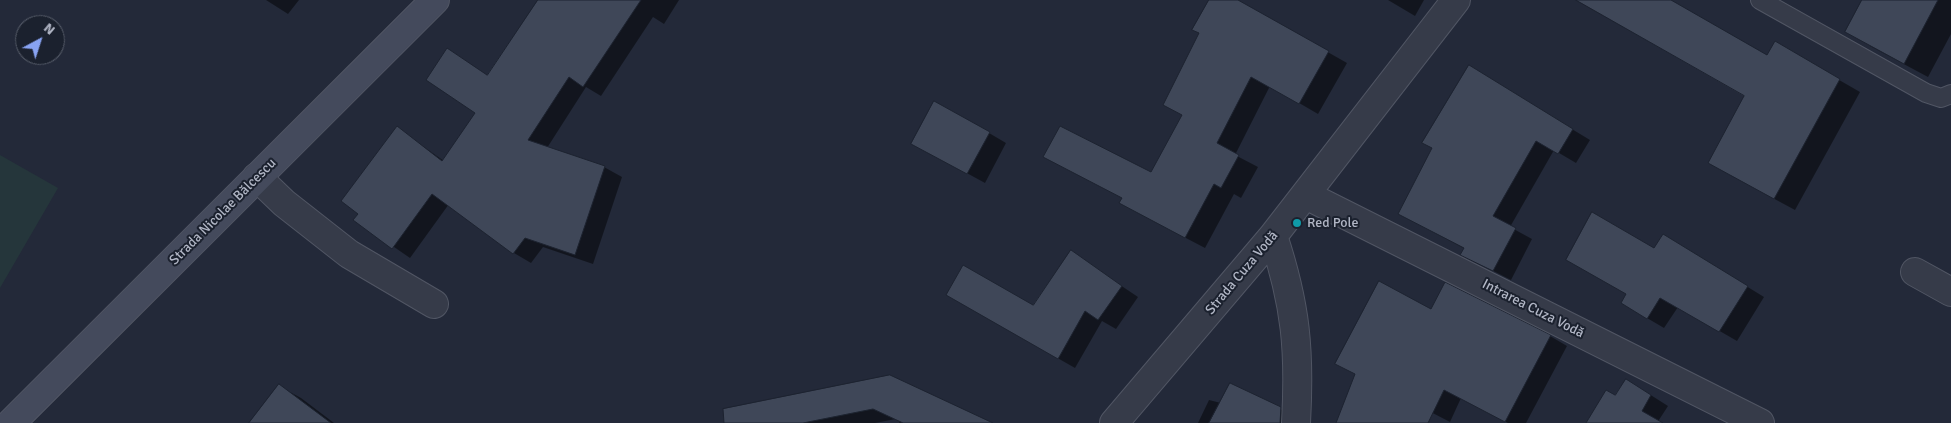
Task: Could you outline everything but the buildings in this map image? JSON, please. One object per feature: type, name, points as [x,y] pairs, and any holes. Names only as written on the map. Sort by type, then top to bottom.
[{"type":"street","name":"Strada Nicolae Bălcescu","points":[[11,423],[435,0]]},
{"type":"street","name":"Strada Cuza Vodă","points":[[1114,423],[1273,236],[1456,0]]},
{"type":"street","points":[[257,177],[284,203],[350,254],[434,304]]},
{"type":"street","name":"Intrarea Cuza Vodă","points":[[1306,194],[1760,423]]},
{"type":"street","points":[[1273,236],[1294,311],[1298,343],[1296,423]]},
{"type":"street","points":[[1915,272],[1951,292]]},
{"type":"lane","points":[[1760,0],[1926,93],[1941,98],[1951,94]]},
{"type":"shaded area","points":[[0,155],[58,188],[0,288]]},
{"type":"place","name":"Red Pole","points":[[1297,223]]}]
